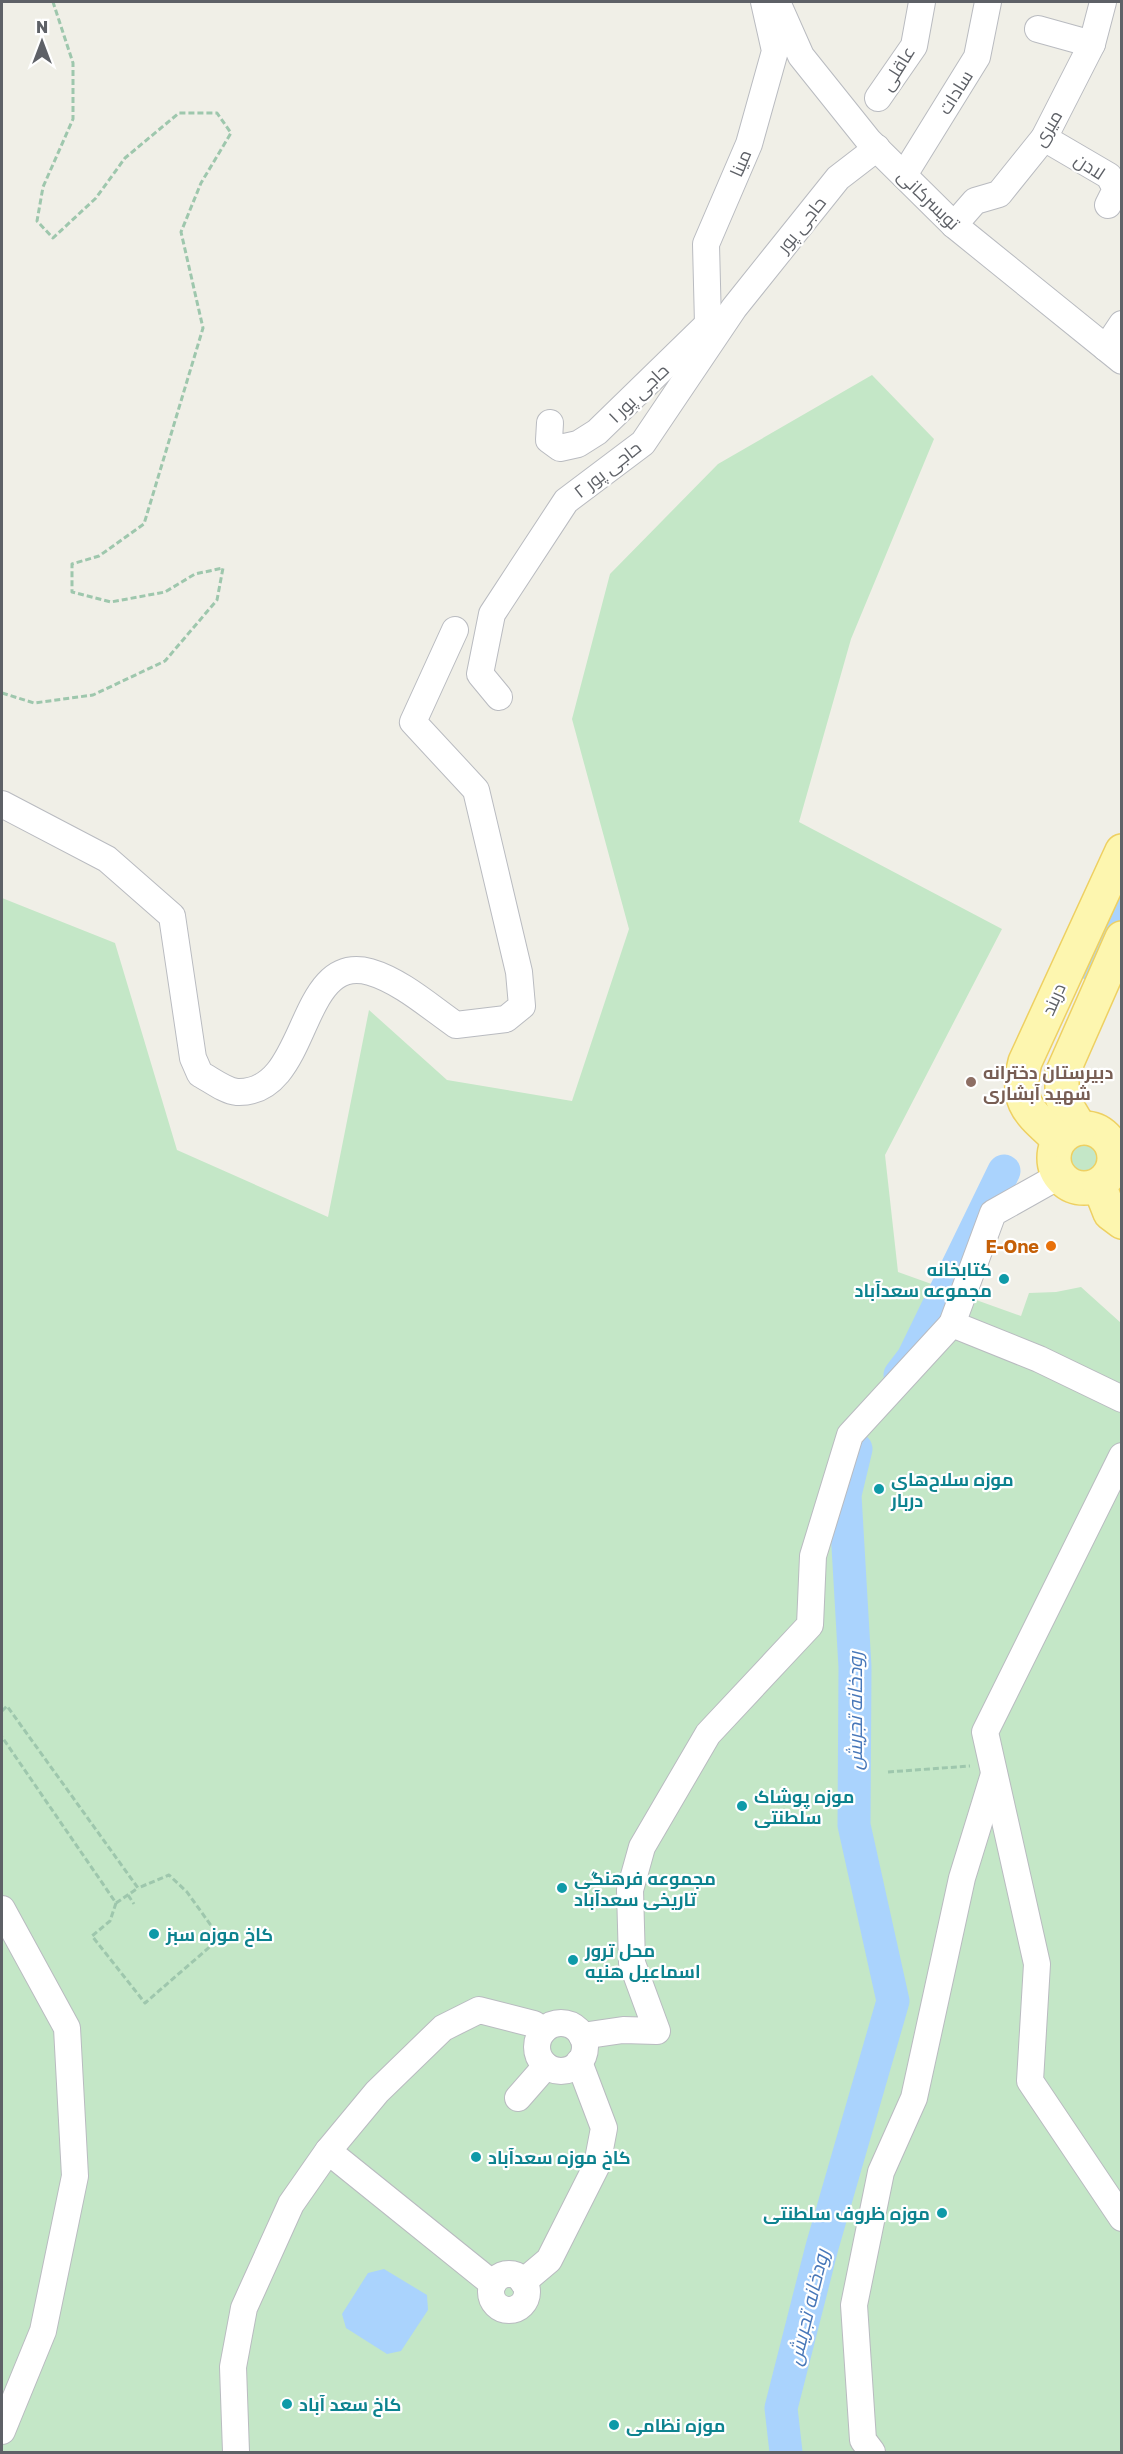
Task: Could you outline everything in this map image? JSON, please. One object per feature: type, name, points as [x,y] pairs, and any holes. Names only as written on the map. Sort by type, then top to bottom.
[{"type":"main road","name":"دربند","points":[[1070,1134],[1026,1108],[1022,1098],[1022,1075],[1025,1062],[1122,851]]},
{"type":"main road","points":[[1070,1134],[1098,1131],[1112,1144],[1114,1163],[1112,1172],[1099,1185],[1073,1187],[1059,1176],[1054,1158],[1070,1134],[1062,1098],[1062,1074],[1122,938]]},
{"type":"main road","points":[[1099,1185],[1110,1213],[1122,1222]]},
{"type":"street","name":"مینا","points":[[708,324],[706,244],[749,144],[775,51],[764,2]]},
{"type":"street","name":"تویسرکانی","points":[[777,2],[801,56],[877,148],[954,225],[1114,355]]},
{"type":"street","name":"عاقلی","points":[[878,98],[914,46],[922,2]]},
{"type":"street","name":"سادات","points":[[904,175],[976,57],[988,2]]},
{"type":"street","name":"میری","points":[[954,225],[975,201],[999,194],[1044,138],[1092,44],[1103,2]]},
{"type":"street","points":[[1038,29],[1092,44]]},
{"type":"street","name":"لادن","points":[[1044,138],[1109,176],[1116,189],[1108,205]]},
{"type":"street","name":"حاجی پور","points":[[734,308],[838,178],[877,148]]},
{"type":"street","name":"حاجی پور ۱","points":[[550,423],[549,440],[560,448],[578,444],[597,432],[624,408],[708,324],[734,308]]},
{"type":"street","name":"حاجی پور ۲","points":[[499,697],[480,674],[492,614],[566,501],[643,443],[734,308]]},
{"type":"street","points":[[1114,355],[1122,324]]},
{"type":"street","points":[[2,804],[107,860],[172,916],[193,1058],[200,1074],[235,1092],[258,1089],[282,1069],[322,990],[335,975],[353,970],[371,972],[396,984],[456,1025],[506,1019],[522,1006],[519,972],[476,790],[413,722],[454,630]]},
{"type":"street","points":[[582,2036],[623,2030],[657,2031],[632,1963],[630,1890],[642,1847],[708,1734],[810,1625],[813,1556],[850,1435],[952,1324],[993,1213],[1059,1176]]},
{"type":"street","points":[[952,1324],[1039,1359],[1122,1399]]},
{"type":"street","points":[[1122,1456],[985,1732],[1037,1964],[1030,2081],[1122,2218]]},
{"type":"street","points":[[872,2452],[863,2440],[854,2305],[881,2172],[914,2098],[962,1878],[993,1769]]},
{"type":"street","points":[[2,1909],[67,2028],[75,2176],[43,2331],[2,2431]]},
{"type":"street","points":[[236,2452],[233,2367],[244,2308],[291,2204],[328,2151],[377,2092],[443,2028],[479,2010],[534,2024],[543,2031]]},
{"type":"street","points":[[564,2024],[571,2026],[582,2036],[584,2050],[579,2062],[573,2068],[559,2071],[546,2066],[537,2053],[539,2038],[549,2026],[564,2024]]},
{"type":"street","points":[[328,2151],[493,2284],[494,2302],[510,2310],[524,2302],[527,2292],[523,2282],[549,2260],[597,2165],[604,2128],[579,2062]]},
{"type":"street","points":[[518,2098],[546,2066]]},
{"type":"path","points":[[2,693],[34,703],[93,694],[165,661],[217,600],[223,568],[195,574],[165,592],[111,602],[72,592],[72,564],[99,556],[144,524],[203,328],[181,232],[201,183],[231,133],[217,113],[178,113],[125,158],[96,198],[53,238],[37,221],[44,187],[73,119],[73,63],[53,2]]},
{"type":"path","points":[[2,1711],[7,1706],[138,1888]]},
{"type":"path","points":[[2,1737],[116,1903]]},
{"type":"path","points":[[888,1772],[993,1769]]},
{"type":"path","points":[[170,1875],[187,1892],[220,1938],[144,2003],[92,1936],[111,1921],[116,1903],[138,1888],[170,1875]]},
{"type":"path","points":[[128,1895],[134,1904]]},
{"type":"green space","name":"مجموعه فرهنگی تاریخی سعدآباد","points":[[872,375],[934,439],[851,639],[799,822],[1002,929],[885,1155],[898,1272],[1021,1316],[1029,1293],[1056,1292],[1081,1287],[1121,1323],[1121,2452],[2,2452],[2,898],[115,943],[177,1150],[328,1217],[369,1010],[447,1080],[572,1101],[629,929],[572,719],[610,574],[718,464]]},
{"type":"green space","points":[[1084,1141],[1096,1146],[1101,1158],[1096,1170],[1084,1175],[1072,1170],[1067,1158],[1072,1146]]},
{"type":"water","points":[[384,2269],[427,2295],[428,2310],[401,2351],[387,2354],[346,2328],[342,2314],[368,2273]]},
{"type":"waterway","name":"رودخانه تجریش","points":[[1094,966],[1122,905]]},
{"type":"waterway","name":"رودخانه تجریش","points":[[900,1375],[913,1358],[1004,1171]]},
{"type":"waterway","name":"رودخانه تجریش","points":[[786,2452],[781,2408],[822,2247],[893,2001],[854,1825],[855,1667],[845,1495],[856,1449]]},
{"type":"place","name":"دبیرستان دخترانه شهید آبشاری","points":[[971,1082]]},
{"type":"place","name":"E-One","points":[[1051,1246]]},
{"type":"place","name":"کتابخانه مجموعه سعدآباد","points":[[1004,1279]]},
{"type":"place","name":"موزه سلاح‌های دربار","points":[[879,1489]]},
{"type":"place","name":"موزه پوشاک سلطنتی","points":[[742,1806]]},
{"type":"place","name":"مجموعه فرهنگی تاریخی سعدآباد","points":[[562,1888]]},
{"type":"place","name":"کاخ موزه سبز","points":[[154,1934]]},
{"type":"place","name":"محل ترور اسماعیل هنیه","points":[[573,1960]]},
{"type":"place","name":"کاخ موزه سعدآباد","points":[[476,2157]]},
{"type":"place","name":"موزه ظروف سلطنتی","points":[[942,2213]]},
{"type":"place","name":"کاخ سعد آباد","points":[[287,2404]]},
{"type":"place","name":"موزه نظامی","points":[[614,2425]]}]
